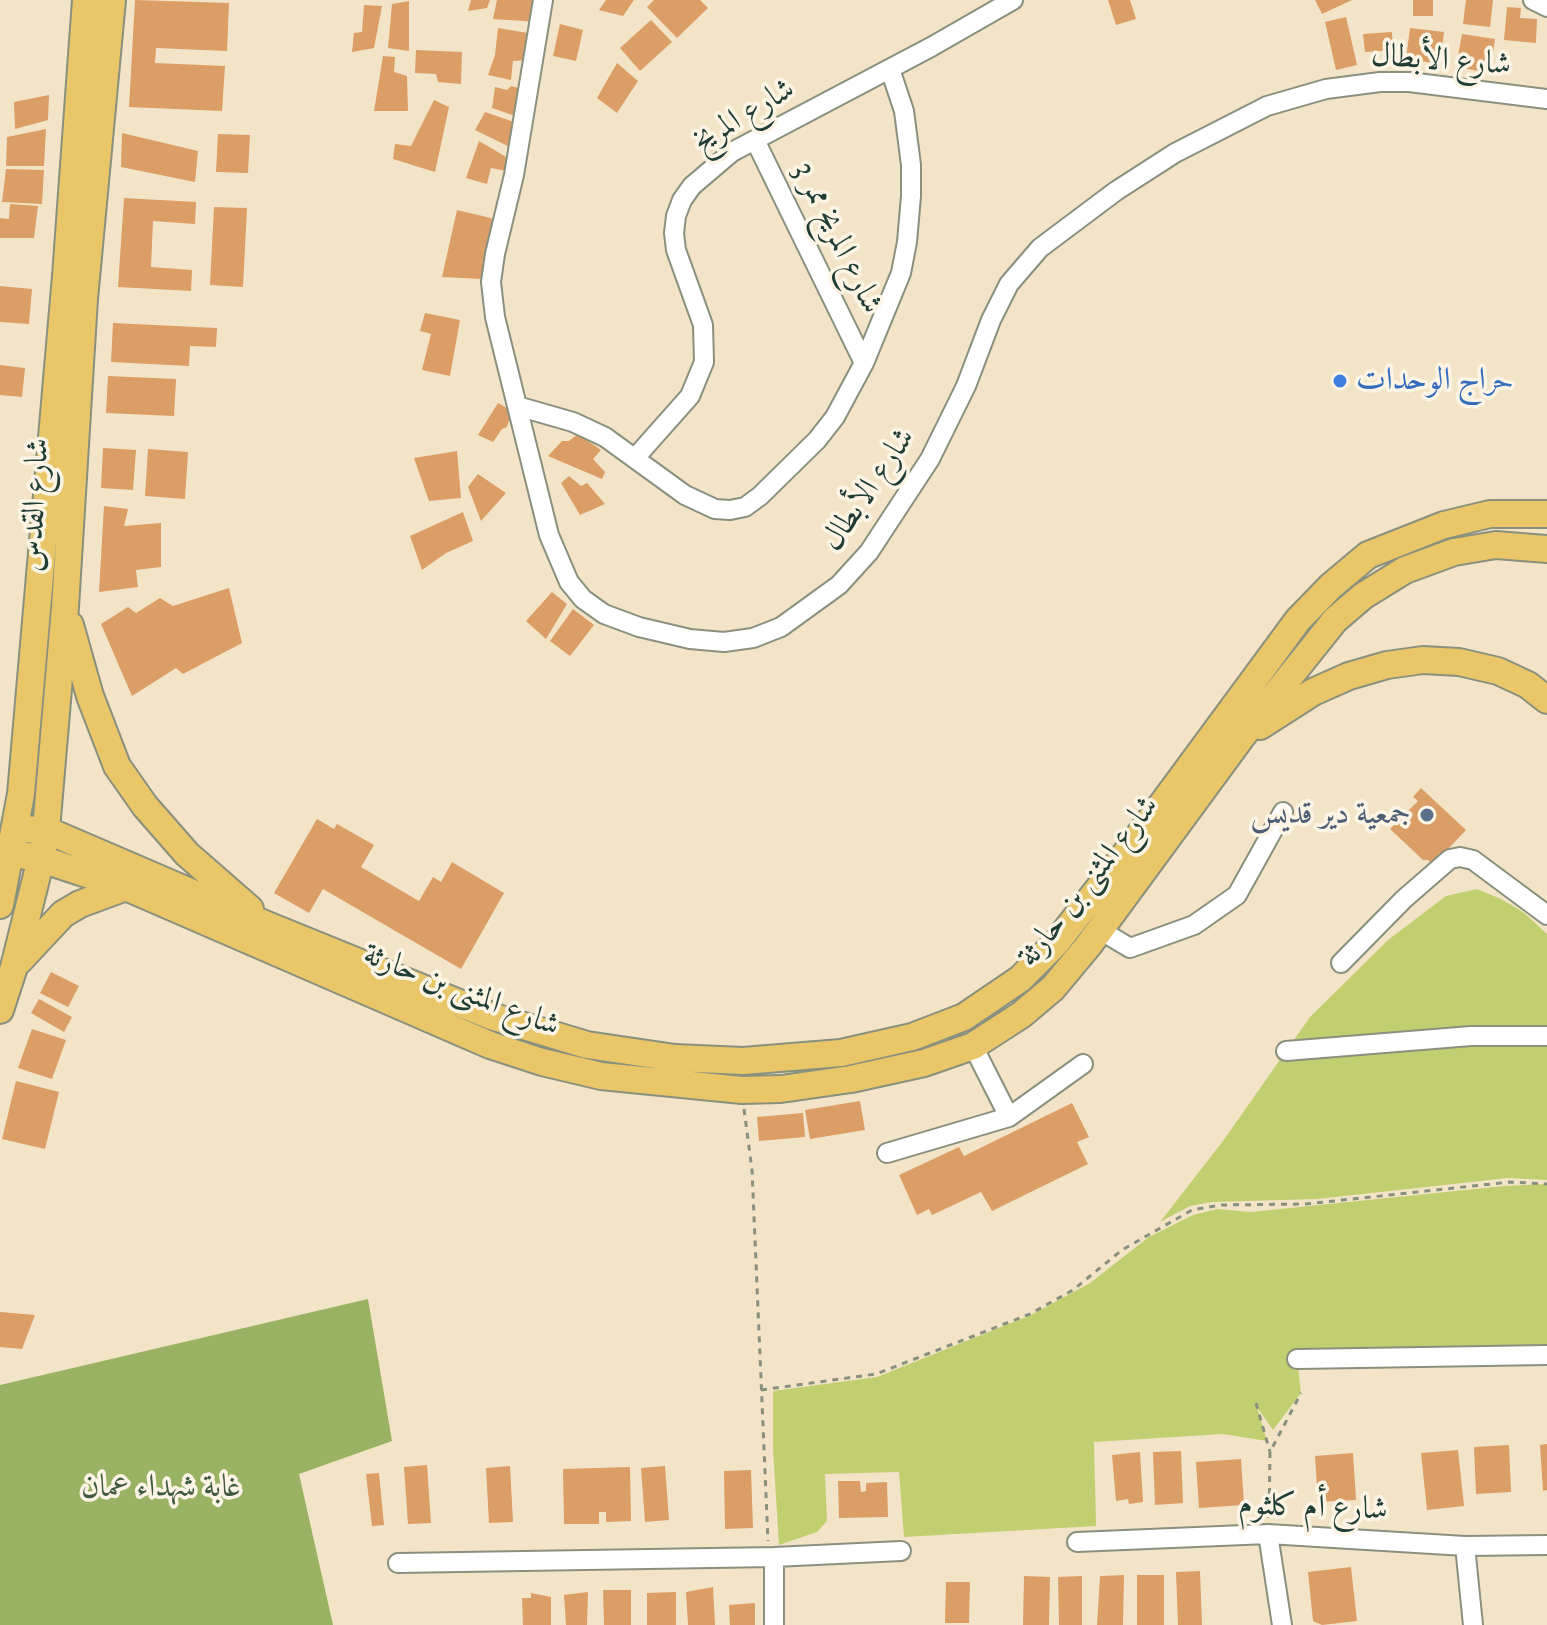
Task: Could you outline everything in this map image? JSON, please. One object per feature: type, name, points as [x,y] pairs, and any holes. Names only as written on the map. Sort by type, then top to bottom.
[{"type":"highway","name":"شارع القدس","points":[[0,905],[21,794],[66,276],[86,0]]},
{"type":"highway","name":"شارع القدس","points":[[0,1010],[14,967],[46,830],[65,607],[84,299],[112,0]]},
{"type":"highway","name":"شارع المثنى بن حارثة","points":[[13,841],[46,830],[267,925],[491,1016],[587,1045],[675,1058],[743,1061],[841,1053],[912,1037],[964,1017],[1020,979],[1056,943],[1298,620],[1368,555],[1444,525],[1490,514],[1547,514]]},
{"type":"highway","name":"شارع المثنى بن حارثة","points":[[13,841],[41,859],[126,887],[503,1050],[542,1062],[601,1076],[742,1090],[781,1089],[851,1079],[924,1063],[973,1046],[1021,1015],[1053,988],[1100,930],[1240,739],[1335,620],[1373,589],[1405,570],[1454,552],[1496,545],[1547,549]]},
{"type":"highway","points":[[65,607],[90,696],[117,766],[145,806],[187,854],[267,925]]},
{"type":"highway","points":[[1240,739],[1313,692],[1374,669],[1423,660],[1459,662],[1498,671],[1528,685],[1547,700]]},
{"type":"highway","points":[[14,967],[63,914],[80,904],[126,887]]},
{"type":"street","name":"شارع الأبطال","points":[[543,0],[514,175],[495,254],[491,282],[495,317],[554,549],[569,582],[583,599],[604,614],[639,627],[690,639],[724,642],[753,638],[781,627],[839,585],[869,552],[930,459],[966,386],[991,320],[1009,284],[1040,248],[1116,191],[1175,153],[1267,106],[1326,89],[1380,82],[1409,82],[1547,99]]},
{"type":"street","name":"شارع المريخ","points":[[635,458],[690,396],[704,362],[703,325],[676,250],[674,233],[679,208],[692,186],[711,168],[755,140],[1013,0]]},
{"type":"street","points":[[1533,0],[1547,7]]},
{"type":"street","points":[[517,406],[573,422],[605,437],[698,502],[715,509],[745,507],[760,496],[817,440],[835,417],[864,363],[901,273],[911,196],[910,152],[904,111],[890,69]]},
{"type":"street","name":"شارع المريخ ممر 3","points":[[755,140],[864,363]]},
{"type":"street","points":[[1100,930],[1130,948],[1194,925],[1237,895],[1283,812]]},
{"type":"street","points":[[1341,963],[1404,899],[1450,859],[1460,857],[1473,860],[1547,915]]},
{"type":"street","points":[[1286,1051],[1471,1036],[1547,1036]]},
{"type":"street","points":[[973,1046],[1009,1117]]},
{"type":"street","points":[[887,1153],[1009,1117],[1083,1064]]},
{"type":"street","points":[[1297,1359],[1547,1355]]},
{"type":"street","points":[[1268,1534],[1282,1625]]},
{"type":"street","name":"شارع أم كلثوم","points":[[1077,1542],[1268,1534],[1465,1546],[1547,1545]]},
{"type":"street","points":[[1465,1546],[1473,1625]]},
{"type":"street","points":[[398,1563],[771,1557],[901,1551]]},
{"type":"street","points":[[771,1557],[774,1625]]},
{"type":"path","points":[[742,1090],[752,1170],[771,1557]]},
{"type":"path","points":[[761,1390],[876,1374],[1030,1314],[1073,1290],[1122,1250],[1192,1210],[1221,1205],[1306,1204],[1510,1182],[1547,1184]]},
{"type":"path","points":[[1270,1452],[1301,1393]]},
{"type":"path","points":[[1256,1403],[1270,1452],[1268,1534]]},
{"type":"green space","points":[[1477,889],[1523,912],[1547,934],[1547,1180],[1508,1178],[1317,1199],[1212,1202],[1190,1206],[1160,1222],[1223,1141],[1310,1017],[1388,940],[1446,896]]},
{"type":"green space","points":[[1547,1184],[1547,1349],[1297,1359],[1301,1393],[1273,1430],[1257,1407],[1267,1441],[1223,1434],[1094,1442],[1096,1526],[904,1537],[899,1472],[825,1474],[827,1521],[817,1532],[779,1545],[773,1391],[877,1377],[1031,1315],[1090,1283],[1149,1237],[1193,1215],[1217,1209],[1251,1212]]},
{"type":"green space","name":"غابة شهداء عمان","points":[[368,1299],[392,1441],[299,1474],[333,1625],[0,1625],[0,1385]]},
{"type":"building","points":[[135,0],[229,3],[227,51],[156,48],[155,63],[225,66],[222,111],[129,107]]},
{"type":"building","points":[[471,0],[490,0],[487,8],[468,11]]},
{"type":"building","points":[[497,0],[541,0],[539,22],[493,19]]},
{"type":"building","points":[[606,0],[634,0],[623,16],[599,10]]},
{"type":"building","points":[[654,0],[700,0],[708,8],[677,38],[647,7]]},
{"type":"building","points":[[1108,0],[1130,0],[1136,19],[1116,25]]},
{"type":"building","points":[[1315,0],[1352,0],[1322,14]]},
{"type":"building","points":[[1413,0],[1433,0],[1433,16],[1413,16]]},
{"type":"building","points":[[1466,0],[1493,0],[1490,27],[1463,24]]},
{"type":"building","points":[[409,1],[409,51],[388,48],[392,4]]},
{"type":"building","points":[[364,5],[382,6],[374,48],[352,52],[354,33],[362,32]]},
{"type":"building","points":[[1507,7],[1521,8],[1520,18],[1537,19],[1536,43],[1504,40]]},
{"type":"building","points":[[1346,17],[1357,65],[1336,70],[1325,22]]},
{"type":"building","points":[[651,20],[672,42],[640,71],[620,48]]},
{"type":"building","points":[[560,24],[583,30],[576,61],[553,56]]},
{"type":"building","points":[[498,28],[534,34],[530,60],[513,61],[511,80],[488,75],[495,55]]},
{"type":"building","points":[[1410,28],[1444,32],[1440,64],[1406,59]]},
{"type":"building","points":[[1392,32],[1393,50],[1365,52],[1363,34]]},
{"type":"building","points":[[1462,34],[1495,39],[1490,73],[1456,67]]},
{"type":"building","points":[[416,50],[462,52],[461,84],[438,82],[436,74],[415,73]]},
{"type":"building","points":[[383,56],[395,57],[394,72],[407,76],[408,111],[374,111]]},
{"type":"building","points":[[617,63],[638,81],[617,113],[597,98]]},
{"type":"building","points":[[511,86],[523,89],[521,118],[492,108],[495,87],[507,90]]},
{"type":"building","points":[[49,95],[48,120],[15,129],[14,102]]},
{"type":"building","points":[[434,100],[449,107],[435,172],[393,159],[395,144],[411,146]]},
{"type":"building","points":[[485,112],[517,123],[516,150],[475,130]]},
{"type":"building","points":[[46,129],[44,166],[6,166],[7,137]]},
{"type":"building","points":[[122,133],[198,151],[195,182],[121,167]]},
{"type":"building","points":[[218,134],[250,135],[248,173],[216,172]]},
{"type":"building","points":[[479,141],[508,158],[506,171],[491,168],[487,184],[466,178]]},
{"type":"building","points":[[6,169],[44,170],[42,204],[2,202]]},
{"type":"building","points":[[124,198],[196,202],[195,224],[153,221],[151,267],[192,270],[191,291],[118,287]]},
{"type":"building","points":[[10,204],[38,206],[34,238],[0,238],[0,218],[9,219]]},
{"type":"building","points":[[214,207],[247,208],[243,287],[210,285]]},
{"type":"building","points":[[457,210],[495,219],[482,279],[442,277]]},
{"type":"building","points":[[0,286],[32,289],[29,324],[0,322]]},
{"type":"building","points":[[425,313],[460,320],[450,376],[422,370],[431,334],[420,331]]},
{"type":"building","points":[[113,323],[217,328],[216,347],[190,346],[189,366],[111,362]]},
{"type":"building","points":[[0,365],[25,368],[22,397],[0,395]]},
{"type":"building","points":[[108,376],[176,379],[174,416],[106,413]]},
{"type":"building","points":[[498,403],[512,411],[507,427],[493,442],[478,435]]},
{"type":"building","points":[[578,434],[601,450],[593,459],[605,472],[602,479],[548,456],[562,441],[569,441]]},
{"type":"building","points":[[103,448],[136,450],[133,490],[101,488]]},
{"type":"building","points":[[148,449],[188,452],[185,499],[145,496]]},
{"type":"building","points":[[457,451],[461,498],[429,501],[414,458]]},
{"type":"building","points":[[478,474],[506,493],[481,521],[468,487]]},
{"type":"building","points":[[569,476],[581,486],[587,483],[605,504],[580,515],[561,483]]},
{"type":"building","points":[[104,506],[128,509],[124,526],[161,523],[161,567],[136,570],[138,587],[99,592]]},
{"type":"building","points":[[463,512],[473,541],[446,553],[422,570],[410,536]]},
{"type":"building","points":[[229,588],[242,643],[183,674],[176,668],[132,696],[101,624],[128,607],[136,613],[160,598],[173,606]]},
{"type":"building","points":[[552,592],[567,604],[546,639],[526,621]]},
{"type":"building","points":[[573,609],[594,625],[570,656],[550,641]]},
{"type":"building","name":"جمعية دير قديس","points":[[1421,788],[1466,830],[1433,865],[1423,860],[1390,829],[1418,801],[1413,797]]},
{"type":"building","points":[[317,819],[334,829],[337,824],[374,845],[361,867],[419,901],[433,877],[441,882],[452,862],[504,893],[461,969],[323,889],[309,913],[274,893]]},
{"type":"building","points":[[51,972],[79,986],[68,1007],[40,993]]},
{"type":"building","points":[[39,999],[72,1017],[64,1032],[31,1013]]},
{"type":"building","points":[[32,1029],[66,1040],[52,1079],[18,1068]]},
{"type":"building","points":[[16,1081],[59,1092],[45,1149],[2,1139]]},
{"type":"building","points":[[860,1101],[865,1130],[810,1139],[805,1110]]},
{"type":"building","points":[[1072,1103],[1089,1137],[1077,1142],[1088,1164],[992,1211],[981,1192],[932,1215],[929,1209],[917,1215],[899,1175],[959,1147],[964,1156]]},
{"type":"building","points":[[803,1113],[805,1137],[759,1141],[757,1117]]},
{"type":"building","points":[[0,1312],[35,1315],[22,1349],[0,1347]]},
{"type":"building","points":[[1547,1444],[1547,1490],[1543,1491],[1540,1445]]},
{"type":"building","points":[[1509,1445],[1511,1492],[1476,1494],[1474,1447]]},
{"type":"building","points":[[1458,1450],[1464,1506],[1427,1510],[1421,1453]]},
{"type":"building","points":[[1181,1451],[1183,1503],[1155,1505],[1153,1452]]},
{"type":"building","points":[[1140,1452],[1143,1502],[1129,1504],[1128,1499],[1116,1501],[1112,1455]]},
{"type":"building","points":[[1353,1453],[1356,1500],[1318,1502],[1315,1456]]},
{"type":"building","points":[[1241,1459],[1244,1505],[1199,1508],[1196,1462]]},
{"type":"building","points":[[427,1465],[431,1523],[408,1524],[404,1467]]},
{"type":"building","points":[[510,1466],[513,1522],[489,1523],[486,1468]]},
{"type":"building","points":[[665,1466],[669,1520],[645,1522],[641,1468]]},
{"type":"building","points":[[630,1467],[631,1521],[606,1522],[606,1512],[599,1512],[599,1524],[564,1524],[563,1469]]},
{"type":"building","points":[[751,1470],[753,1528],[725,1529],[724,1471]]},
{"type":"building","points":[[379,1473],[384,1525],[372,1526],[366,1474]]},
{"type":"building","points":[[838,1481],[860,1481],[861,1492],[866,1491],[866,1483],[887,1482],[888,1517],[839,1518]]},
{"type":"building","points":[[1351,1567],[1357,1621],[1322,1625],[1313,1621],[1308,1572]]},
{"type":"building","points":[[1200,1571],[1202,1625],[1178,1625],[1176,1572]]},
{"type":"building","points":[[1124,1575],[1123,1625],[1097,1625],[1100,1576]]},
{"type":"building","points":[[1137,1575],[1164,1575],[1164,1625],[1137,1625]]},
{"type":"building","points":[[1024,1576],[1050,1577],[1049,1625],[1023,1625]]},
{"type":"building","points":[[1082,1576],[1082,1625],[1059,1625],[1058,1577]]},
{"type":"building","points":[[946,1582],[970,1582],[969,1623],[945,1623]]},
{"type":"building","points":[[713,1587],[715,1625],[688,1625],[686,1592]]},
{"type":"building","points":[[603,1590],[631,1590],[631,1625],[604,1625]]},
{"type":"building","points":[[588,1592],[587,1625],[566,1625],[564,1595]]},
{"type":"building","points":[[676,1592],[676,1625],[647,1625],[647,1593]]},
{"type":"building","points":[[531,1593],[551,1597],[551,1625],[523,1625],[522,1598],[531,1598]]},
{"type":"building","points":[[755,1603],[755,1625],[730,1625],[729,1605]]},
{"type":"place","name":"حراج الوحدات","points":[[1340,381]]},
{"type":"place","name":"جمعية دير قديس","points":[[1427,815]]}]
